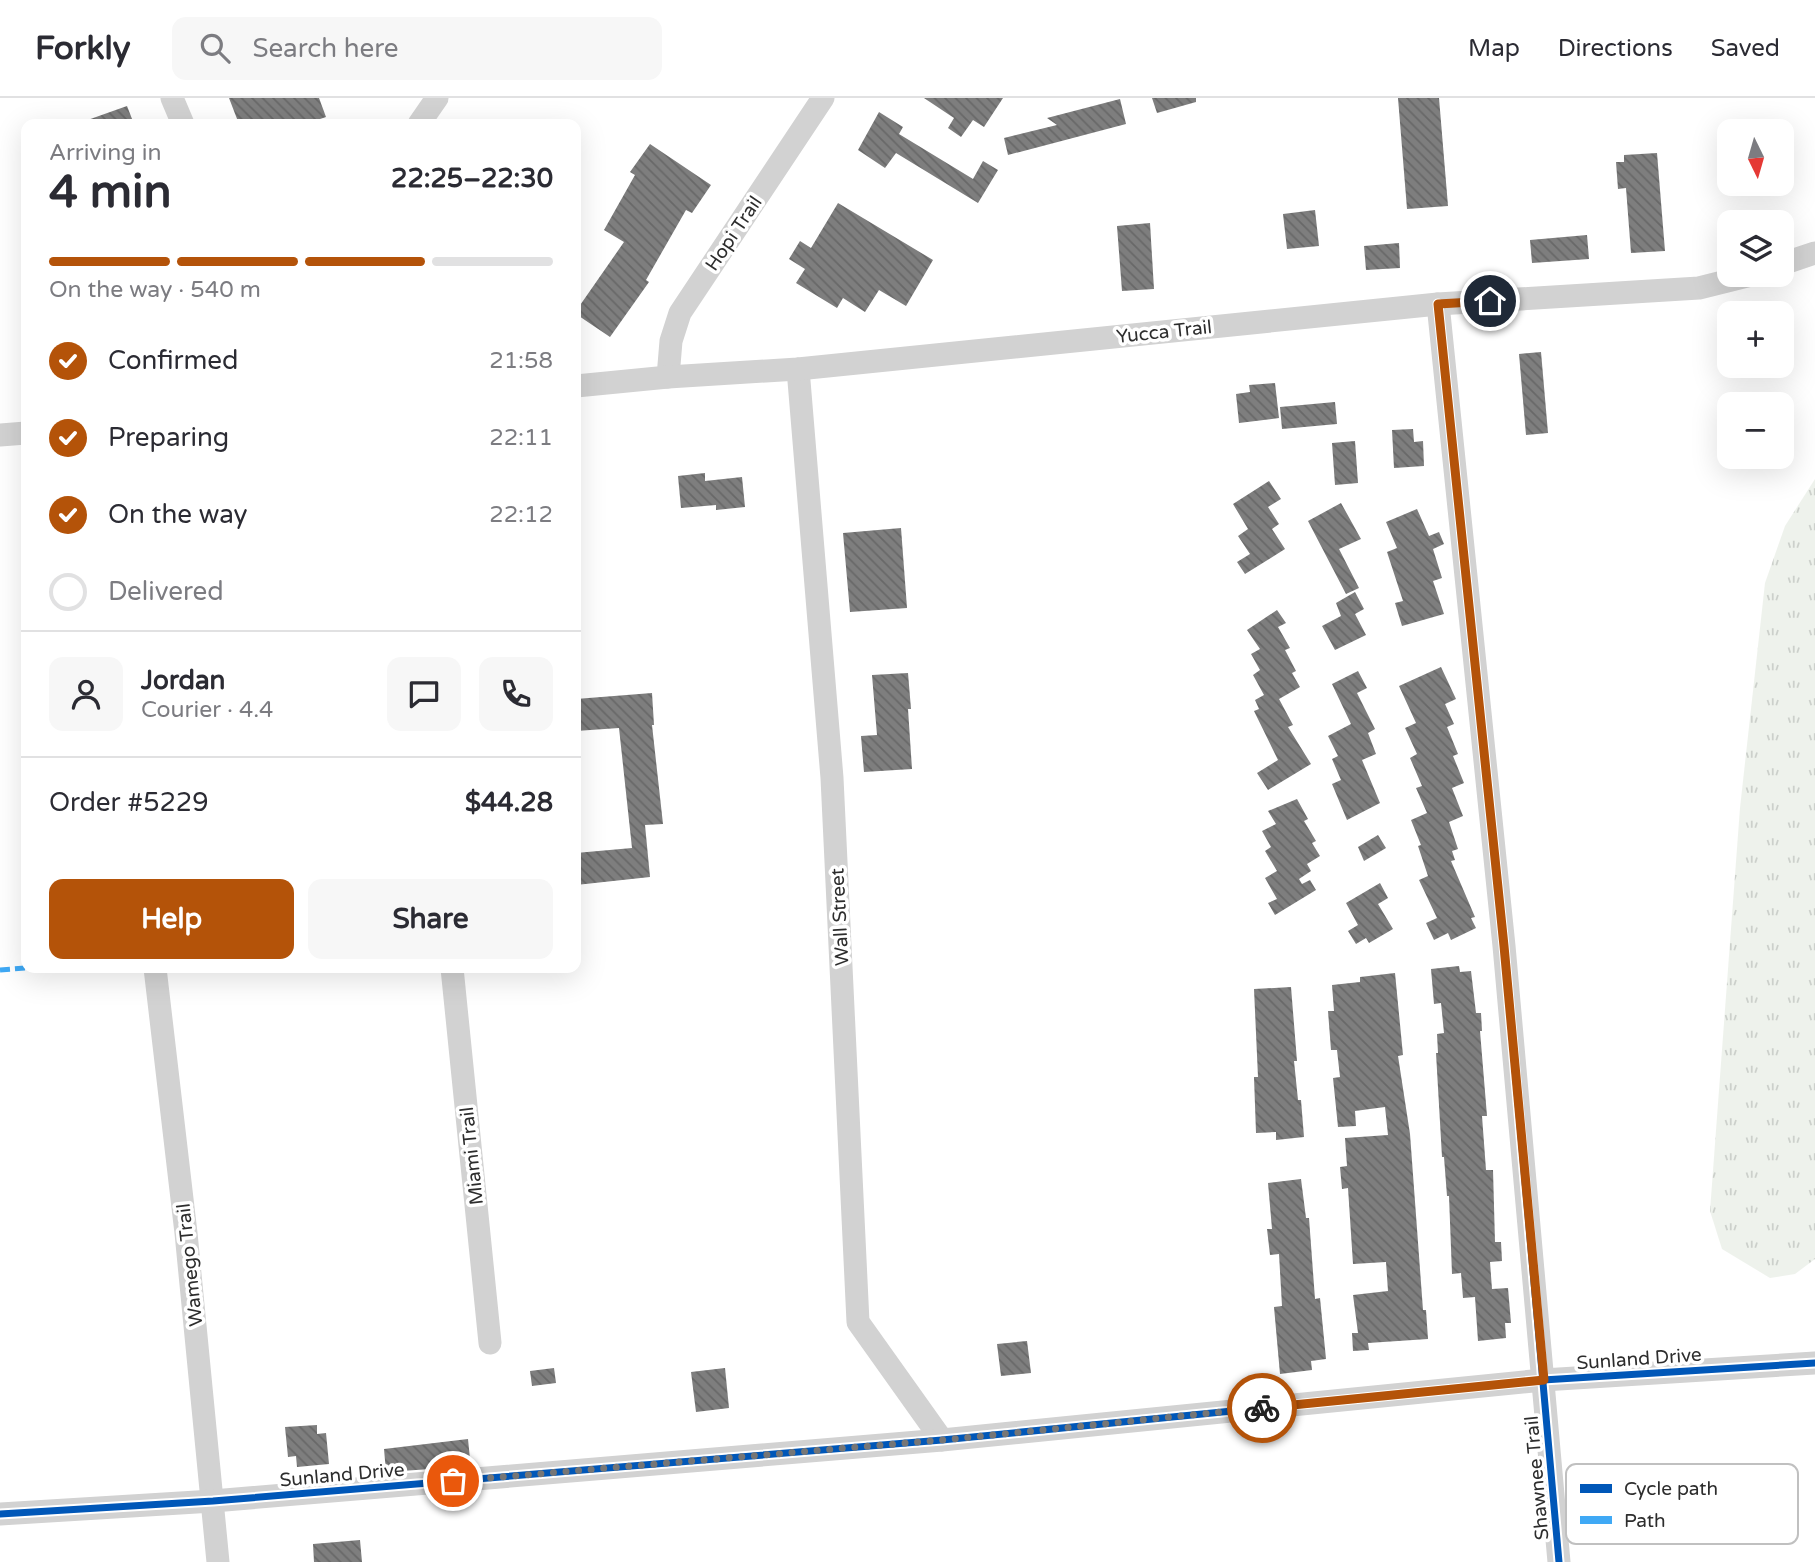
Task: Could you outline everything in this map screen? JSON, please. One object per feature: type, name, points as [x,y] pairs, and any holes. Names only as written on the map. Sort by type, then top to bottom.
[{"type":"street","points":[[172,98],[181,119]]},
{"type":"street","points":[[422,119],[437,98]]},
{"type":"street","name":"Hopi Trail","points":[[668,377],[671,341],[680,313],[823,98]]},
{"type":"street","points":[[1794,260],[1815,253]]},
{"type":"street","name":"Yucca Trail","points":[[581,386],[797,369],[1438,304],[1699,288],[1717,284]]},
{"type":"street","name":"Shawnee Trail","points":[[1438,304],[1504,946],[1559,1562]]},
{"type":"street","name":"Wall Street","points":[[797,369],[832,778],[858,1322],[942,1440]]},
{"type":"street","points":[[0,435],[21,433]]},
{"type":"street","name":"Wamego Trail","points":[[156,973],[186,1233],[218,1562]]},
{"type":"street","name":"Miami Trail","points":[[453,973],[490,1343]]},
{"type":"street","name":"Sunland Drive","points":[[0,1514],[213,1501],[942,1440],[1544,1380],[1815,1363]]},
{"type":"green space","points":[[1815,479],[1815,1259],[1795,1274],[1770,1278],[1722,1249],[1710,1211],[1740,808],[1765,583],[1785,526]]},
{"type":"building","points":[[229,98],[319,98],[326,117],[320,119],[237,119]]},
{"type":"building","points":[[924,98],[1003,98],[984,127],[973,120],[961,137],[948,128],[954,118]]},
{"type":"building","points":[[1152,98],[1196,98],[1196,102],[1157,113]]},
{"type":"building","points":[[1398,98],[1439,98],[1448,206],[1407,209]]},
{"type":"building","points":[[1120,99],[1126,124],[1008,155],[1004,138],[1057,125],[1047,118]]},
{"type":"building","points":[[127,106],[132,119],[90,119]]},
{"type":"building","points":[[879,112],[903,127],[899,134],[973,179],[983,161],[998,170],[978,203],[896,153],[885,168],[858,150]]},
{"type":"building","points":[[650,144],[711,185],[692,213],[686,210],[646,280],[649,282],[610,337],[581,317],[581,304],[624,242],[604,230],[635,175],[630,172]]},
{"type":"building","points":[[1657,153],[1665,251],[1631,253],[1626,188],[1618,189],[1616,162],[1624,162],[1624,155]]},
{"type":"building","points":[[838,203],[933,260],[906,306],[879,290],[865,312],[843,298],[837,308],[796,283],[805,269],[789,259],[800,241],[811,248]]},
{"type":"building","points":[[1315,210],[1319,246],[1287,249],[1283,214]]},
{"type":"building","points":[[1150,223],[1154,289],[1122,291],[1117,226]]},
{"type":"building","points":[[1587,235],[1589,259],[1532,263],[1530,240]]},
{"type":"building","points":[[1399,243],[1400,268],[1366,270],[1364,246]]},
{"type":"building","points":[[1541,352],[1548,433],[1526,435],[1519,354]]},
{"type":"building","points":[[1275,383],[1279,418],[1239,423],[1236,394],[1250,392],[1249,385]]},
{"type":"building","points":[[1335,402],[1337,424],[1282,429],[1280,407]]},
{"type":"building","points":[[1413,429],[1414,442],[1423,441],[1424,466],[1394,468],[1392,430]]},
{"type":"building","points":[[1355,441],[1358,483],[1335,485],[1332,443]]},
{"type":"building","points":[[705,473],[705,481],[742,477],[745,507],[716,510],[716,505],[681,508],[678,476]]},
{"type":"building","points":[[1269,481],[1281,499],[1268,507],[1279,524],[1272,529],[1285,549],[1245,574],[1237,562],[1250,554],[1238,536],[1248,529],[1233,504]]},
{"type":"building","points":[[1341,503],[1361,539],[1339,549],[1359,588],[1346,594],[1308,521]]},
{"type":"building","points":[[1417,509],[1429,536],[1439,532],[1444,544],[1433,549],[1442,578],[1433,581],[1444,614],[1402,626],[1395,603],[1403,601],[1387,552],[1397,548],[1386,522]]},
{"type":"building","points":[[901,528],[907,608],[850,612],[843,533]]},
{"type":"building","points":[[1355,592],[1364,609],[1355,614],[1366,635],[1335,650],[1322,626],[1341,616],[1336,603]]},
{"type":"building","points":[[1277,610],[1286,623],[1278,627],[1290,648],[1285,650],[1296,671],[1292,673],[1300,687],[1279,699],[1293,725],[1288,727],[1311,764],[1268,790],[1257,773],[1278,760],[1254,711],[1259,709],[1255,700],[1264,695],[1253,675],[1260,670],[1251,654],[1260,649],[1247,630]]},
{"type":"building","points":[[1441,667],[1456,699],[1445,704],[1454,724],[1447,727],[1458,754],[1453,756],[1464,783],[1452,788],[1463,816],[1449,822],[1458,849],[1452,851],[1455,860],[1451,861],[1475,917],[1471,918],[1476,928],[1451,940],[1448,933],[1434,940],[1426,923],[1437,918],[1419,880],[1428,876],[1418,846],[1421,845],[1411,820],[1427,813],[1416,788],[1422,786],[1410,758],[1417,754],[1405,728],[1416,723],[1399,686]]},
{"type":"building","points":[[1358,671],[1367,688],[1357,693],[1375,729],[1368,733],[1376,754],[1362,760],[1380,803],[1347,820],[1332,784],[1341,780],[1332,759],[1338,756],[1328,736],[1351,724],[1332,684]]},
{"type":"building","points":[[908,673],[912,769],[864,772],[861,736],[877,735],[872,675]]},
{"type":"building","points":[[652,693],[652,725],[663,824],[645,825],[650,877],[581,884],[581,853],[632,848],[619,728],[581,731],[581,699]]},
{"type":"building","points":[[1297,799],[1308,819],[1304,821],[1316,841],[1312,843],[1320,856],[1307,864],[1311,871],[1299,879],[1302,884],[1310,880],[1316,890],[1275,915],[1268,903],[1277,899],[1265,878],[1277,871],[1265,851],[1271,847],[1262,831],[1276,824],[1268,811]]},
{"type":"building","points":[[1378,835],[1386,848],[1364,861],[1358,847]]},
{"type":"building","points":[[1380,883],[1388,898],[1378,904],[1393,929],[1369,943],[1366,938],[1356,944],[1348,931],[1358,925],[1346,903]]},
{"type":"building","points":[[1459,966],[1460,972],[1471,971],[1476,1013],[1481,1013],[1487,1116],[1482,1116],[1486,1170],[1493,1170],[1495,1242],[1501,1242],[1502,1261],[1490,1262],[1492,1289],[1508,1288],[1511,1323],[1505,1323],[1506,1338],[1478,1341],[1475,1297],[1463,1298],[1461,1273],[1452,1274],[1449,1196],[1442,1157],[1436,1053],[1437,1034],[1444,1033],[1441,1003],[1434,1004],[1431,969]]},
{"type":"building","points":[[1395,973],[1403,1055],[1398,1056],[1410,1134],[1423,1310],[1426,1310],[1428,1339],[1368,1343],[1369,1350],[1353,1351],[1352,1333],[1358,1333],[1353,1295],[1388,1291],[1386,1262],[1353,1264],[1348,1188],[1342,1189],[1340,1167],[1347,1166],[1345,1138],[1388,1135],[1385,1107],[1355,1111],[1356,1126],[1338,1127],[1333,1078],[1340,1077],[1337,1050],[1331,1050],[1328,1011],[1334,1011],[1332,985],[1360,982],[1360,977]]},
{"type":"building","points":[[1291,987],[1297,1061],[1294,1061],[1304,1137],[1276,1140],[1276,1132],[1256,1133],[1254,1077],[1258,1077],[1254,989]]},
{"type":"building","points":[[1301,1179],[1306,1218],[1309,1218],[1315,1299],[1320,1298],[1326,1359],[1311,1361],[1312,1370],[1280,1374],[1274,1307],[1282,1306],[1279,1254],[1270,1255],[1267,1229],[1272,1229],[1268,1183]]},
{"type":"building","points":[[1027,1341],[1031,1373],[1001,1376],[997,1344]]},
{"type":"building","points":[[554,1368],[556,1383],[532,1386],[530,1371]]},
{"type":"building","points":[[725,1368],[729,1408],[696,1412],[691,1372]]},
{"type":"building","points":[[317,1425],[317,1434],[326,1433],[329,1464],[297,1467],[296,1456],[288,1457],[285,1427]]},
{"type":"building","points":[[468,1439],[470,1459],[431,1463],[431,1469],[386,1472],[384,1449]]},
{"type":"building","points":[[360,1540],[362,1562],[314,1562],[313,1544]]},
{"type":"marked path","points":[[0,970],[21,968]]},
{"type":"cycle path","points":[[1438,304],[1504,946],[1559,1562]]},
{"type":"cycle path","points":[[0,1514],[213,1501],[942,1440],[1543,1380],[1815,1363]]},
{"type":"way so far","points":[[453,1481],[942,1440],[1262,1408]]},
{"type":"route","points":[[1262,1408],[1544,1380],[1504,946],[1438,304],[1490,301]]}]
